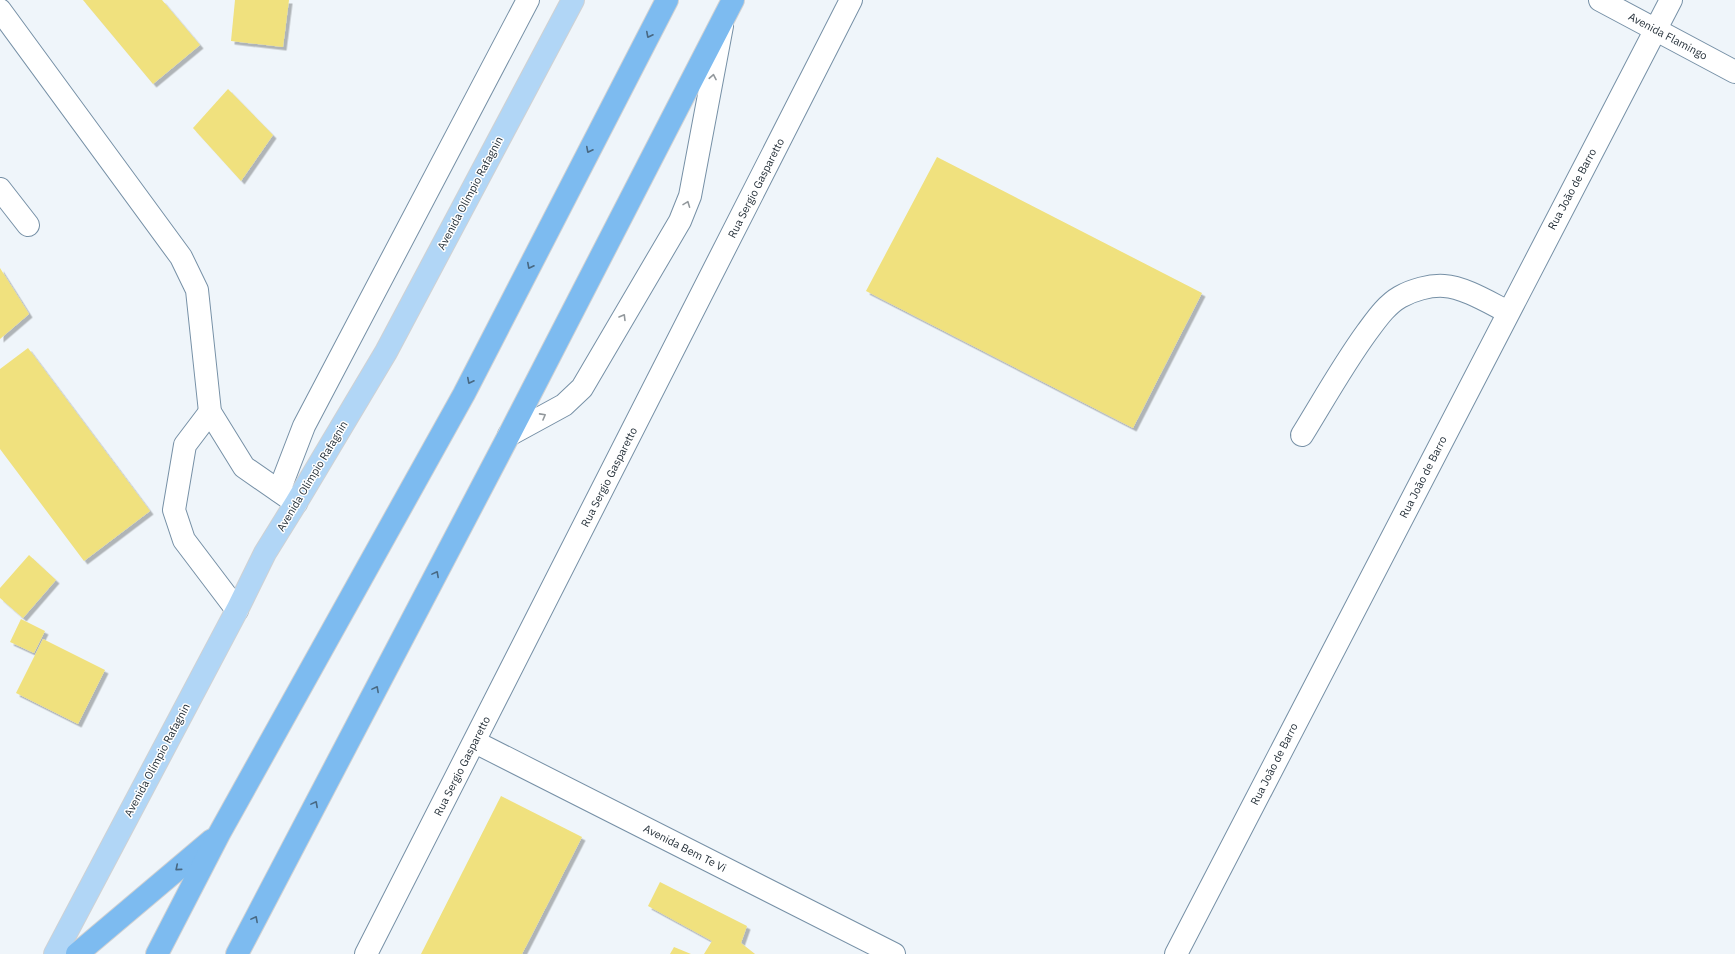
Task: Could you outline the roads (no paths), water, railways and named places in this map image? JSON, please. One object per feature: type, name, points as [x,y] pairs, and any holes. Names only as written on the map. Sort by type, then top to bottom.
[{"type":"highway","points":[[157,954],[219,834],[464,394],[667,0]]},
{"type":"highway","points":[[237,954],[509,435],[728,8]]},
{"type":"highway","points":[[77,954],[219,834]]},
{"type":"main road","name":"Avenida Olímpio Rafagnin","points":[[55,954],[237,610],[265,553],[287,497],[386,352],[573,0]]},
{"type":"street","points":[[0,10],[181,257],[197,290],[210,412],[244,467],[287,497],[304,426],[528,0]]},
{"type":"street","name":"Rua Sergio Gasparetto","points":[[366,954],[851,0]]},
{"type":"street","name":"Avenida Flamingo","points":[[1600,0],[1735,72]]},
{"type":"street","name":"Rua João de Barro","points":[[1176,954],[1671,0]]},
{"type":"street","points":[[509,435],[564,404],[582,388],[680,221],[690,196],[728,8]]},
{"type":"street","points":[[0,189],[28,225]]},
{"type":"street","points":[[1302,435],[1352,353],[1376,321],[1391,304],[1400,297],[1431,286],[1444,286],[1458,289],[1508,312]]},
{"type":"street","points":[[210,412],[186,445],[174,510],[184,540],[237,610]]},
{"type":"street","name":"Avenida Bem Te Vi","points":[[475,742],[894,954]]}]
